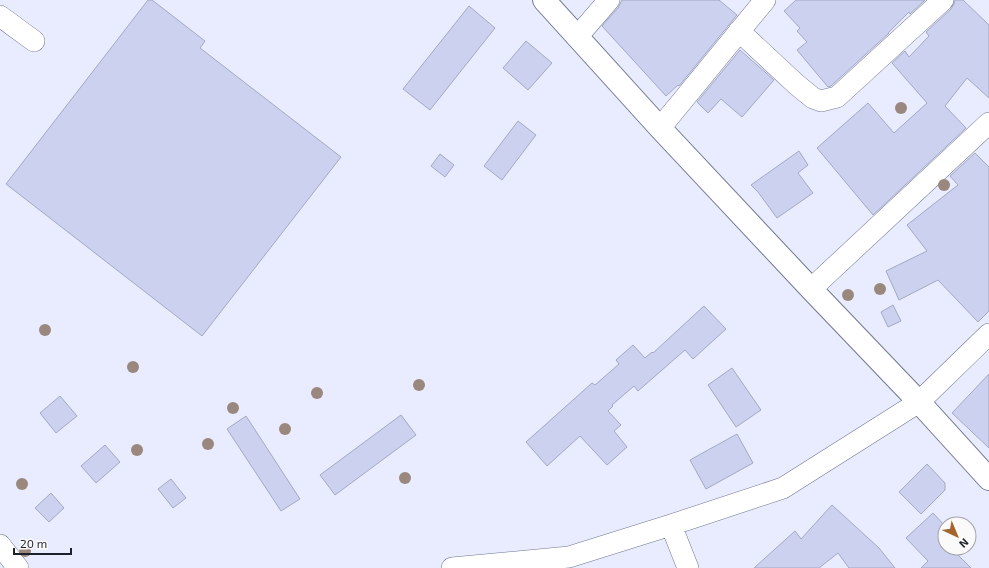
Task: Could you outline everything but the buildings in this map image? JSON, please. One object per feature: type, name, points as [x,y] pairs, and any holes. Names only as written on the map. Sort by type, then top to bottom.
[{"type":"street","points":[[544,0],[660,128],[919,402],[989,479]]},
{"type":"street","points":[[577,37],[609,0]]},
{"type":"street","points":[[660,128],[765,0]]},
{"type":"street","points":[[740,31],[797,85],[813,98],[821,101],[836,98],[943,0]]},
{"type":"street","points":[[0,16],[34,41]]},
{"type":"street","points":[[811,289],[989,123]]},
{"type":"street","points":[[452,568],[569,556],[672,525],[783,488],[919,402],[989,334]]},
{"type":"street","points":[[672,525],[688,568]]},
{"type":"street","points":[[0,545],[18,568]]}]
